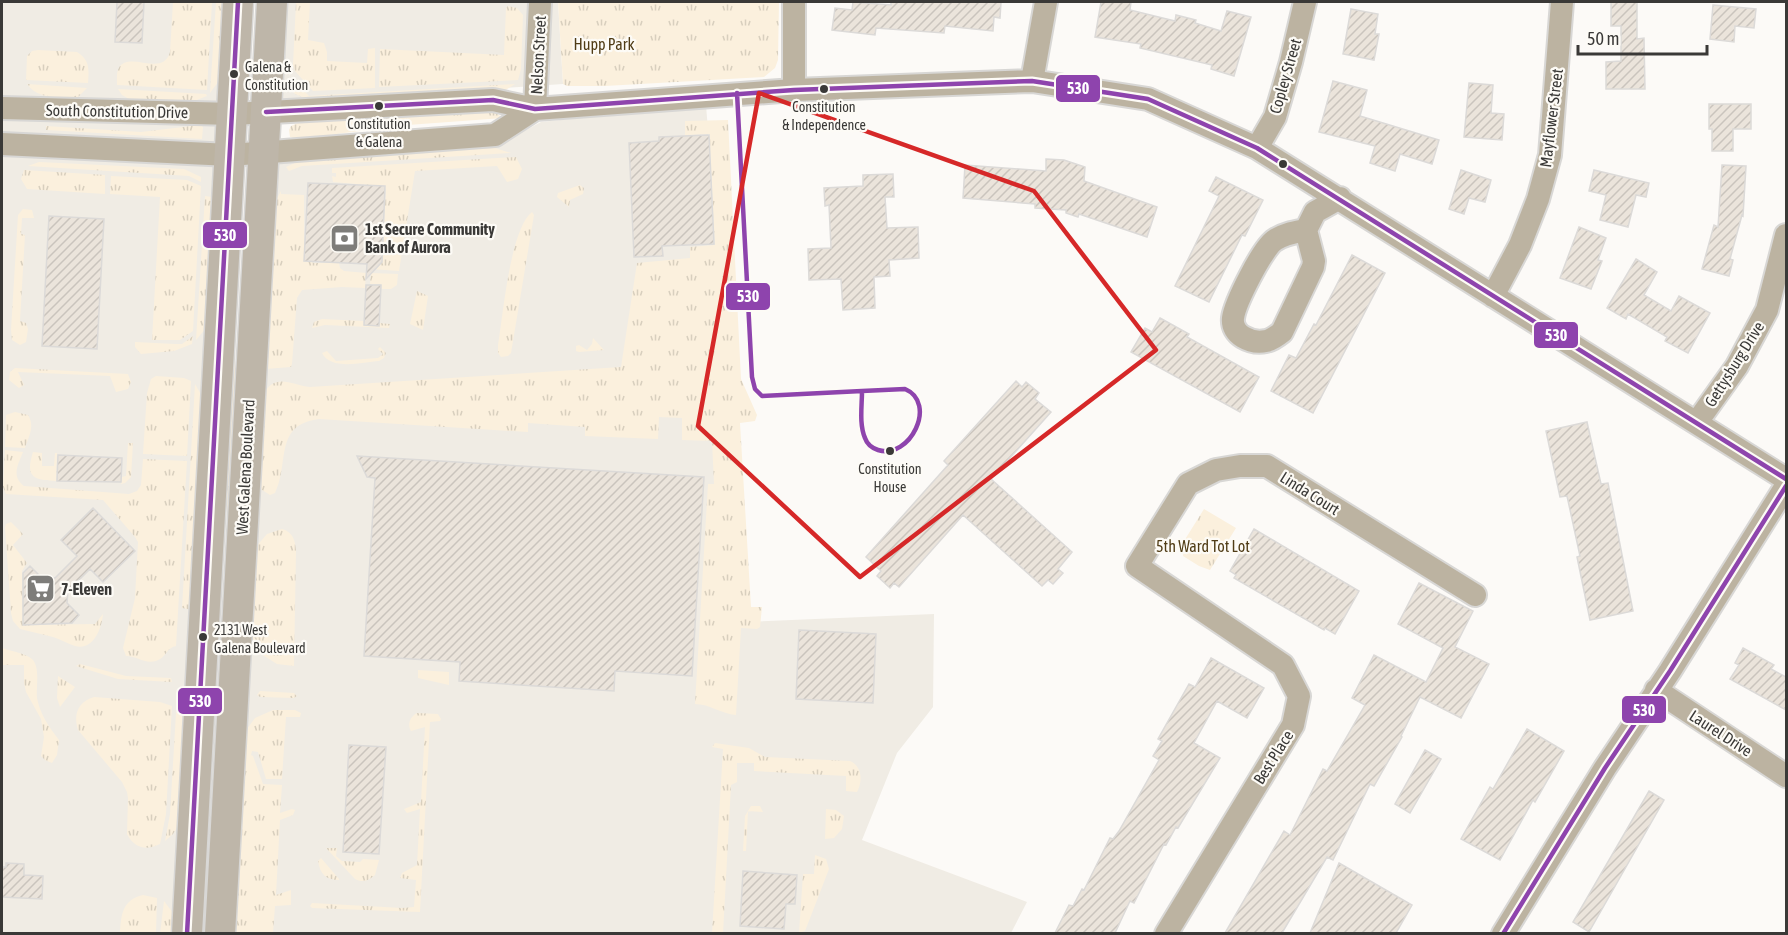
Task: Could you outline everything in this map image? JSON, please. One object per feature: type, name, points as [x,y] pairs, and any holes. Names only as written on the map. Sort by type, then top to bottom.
[{"type":"main road","name":"West Galena Boulevard","points":[[187,933],[238,2]]},
{"type":"main road","name":"West Galena Boulevard","points":[[220,933],[272,2]]},
{"type":"street","name":"Nelson Street","points":[[535,109],[540,2]]},
{"type":"street","points":[[794,2],[794,90]]},
{"type":"street","points":[[1032,81],[1046,2]]},
{"type":"street","name":"Copley Street","points":[[1257,148],[1275,117],[1305,2]]},
{"type":"street","name":"Mayflower Street","points":[[1493,296],[1520,245],[1538,199],[1550,155],[1562,2]]},
{"type":"street","points":[[2,144],[230,155],[495,135],[535,109],[794,90],[1032,81],[1148,99],[1257,148],[1786,478]]},
{"type":"street","name":"South Constitution Drive","points":[[2,108],[233,114],[493,100],[535,109]]},
{"type":"street","points":[[1306,230],[1276,239],[1265,248],[1239,299],[1233,319],[1234,328],[1240,336],[1256,342],[1265,342],[1282,332],[1313,267],[1314,261],[1306,230],[1316,212],[1340,198]]},
{"type":"street","name":"Gettysburg Drive","points":[[1697,422],[1737,366],[1767,310],[1786,235]]},
{"type":"street","name":"Linda Court","points":[[1137,566],[1188,484],[1216,470],[1240,466],[1267,466],[1475,595]]},
{"type":"street","points":[[1503,933],[1605,768],[1786,486]]},
{"type":"street","name":"Best Place","points":[[1137,566],[1283,665],[1299,696],[1293,725],[1166,933]]},
{"type":"street","name":"Laurel Drive","points":[[1656,690],[1786,776]]},
{"type":"highlighted area","points":[[759,93],[1034,191],[1156,350],[860,577],[698,426]]},
{"type":"shaded area","points":[[2,2],[229,2],[177,933],[2,934]]},
{"type":"shaded area","points":[[280,2],[558,2],[563,84],[275,104]]},
{"type":"shaded area","points":[[706,105],[747,622],[934,614],[933,707],[897,753],[862,840],[1027,902],[1011,933],[229,934],[276,163],[496,146],[541,122]]},
{"type":"green space","points":[[173,2],[212,2],[207,90],[117,85],[118,70],[125,62],[154,64],[166,59],[170,52]]},
{"type":"green space","points":[[216,2],[227,2],[221,78],[210,93]]},
{"type":"green space","points":[[296,2],[310,2],[308,40],[324,43],[327,61],[367,63],[368,49],[375,48],[375,88],[313,91],[295,71],[293,65]]},
{"type":"green space","name":"Hupp Park","points":[[558,2],[779,2],[778,60],[775,68],[764,77],[567,86],[563,84]]},
{"type":"green space","points":[[508,6],[517,8],[523,15],[521,69],[518,80],[379,87],[380,49],[504,55],[506,8]]},
{"type":"green space","points":[[32,51],[77,52],[88,65],[88,83],[26,80],[27,56]]},
{"type":"green space","points":[[293,80],[309,96],[515,84],[504,91],[310,100],[295,94],[288,86]]},
{"type":"green space","points":[[27,84],[87,88],[78,97],[57,98],[37,93]]},
{"type":"green space","points":[[118,89],[206,94],[207,96],[189,103],[131,100],[122,95]]},
{"type":"green space","points":[[496,113],[503,118],[408,125],[297,139],[290,137],[289,130],[291,126],[298,123]]},
{"type":"green space","points":[[728,120],[741,379],[757,415],[755,421],[740,423],[751,607],[762,607],[760,627],[757,629],[741,628],[736,715],[695,704],[708,484],[714,484],[712,441],[682,440],[682,418],[659,417],[658,439],[585,436],[585,427],[528,423],[528,432],[319,419],[295,429],[289,437],[275,493],[270,495],[259,488],[263,395],[268,388],[278,382],[310,387],[621,367],[637,263],[690,258],[690,247],[715,245],[709,134],[685,135],[685,121]]},
{"type":"green space","points":[[200,125],[203,127],[202,139],[46,130],[46,126],[141,132]]},
{"type":"green space","points":[[495,148],[511,153],[302,166],[289,171],[286,167],[312,158]]},
{"type":"green space","points":[[516,157],[522,169],[518,179],[507,182],[497,166],[415,171],[399,271],[371,269],[371,265],[380,265],[382,262],[386,189],[381,186],[333,182],[332,176],[336,177],[336,173],[332,173],[332,168]]},
{"type":"green space","points":[[39,162],[184,169],[201,177],[201,182],[189,176],[28,166]]},
{"type":"green space","points":[[24,170],[105,175],[105,194],[27,189],[21,179]]},
{"type":"green space","points":[[111,176],[187,180],[201,186],[193,331],[180,340],[152,340],[160,197],[110,194]]},
{"type":"green space","points":[[580,185],[584,188],[583,194],[570,200],[569,207],[557,197],[558,193]]},
{"type":"green space","points":[[281,191],[281,194],[304,195],[304,259],[314,263],[339,263],[340,268],[344,271],[366,273],[365,288],[302,290],[297,298],[291,367],[265,369],[276,200]]},
{"type":"green space","points":[[205,196],[212,197],[206,328],[196,340]]},
{"type":"green space","points":[[23,209],[32,210],[34,218],[22,218],[21,234],[25,235],[20,321],[26,323],[28,329],[26,342],[20,345],[12,340],[11,330],[18,215]]},
{"type":"green space","points":[[532,212],[534,215],[511,353],[501,357],[498,353],[498,345],[513,254],[524,221]]},
{"type":"green space","points":[[371,273],[398,274],[397,285],[391,289],[382,289],[381,284],[370,284]]},
{"type":"green space","points":[[417,291],[428,296],[423,330],[410,324]]},
{"type":"green space","points":[[322,319],[363,321],[364,326],[379,326],[379,323],[390,324],[389,328],[325,325],[312,328],[314,322]]},
{"type":"green space","points":[[234,335],[237,438],[233,517],[227,516],[225,405]]},
{"type":"green space","points":[[193,336],[192,344],[174,351],[141,354],[135,347],[135,342],[182,344]]},
{"type":"green space","points":[[593,338],[604,350],[576,351],[576,346],[579,345],[587,350]]},
{"type":"green space","points":[[380,347],[386,353],[384,358],[379,361],[356,364],[332,362],[322,353],[327,351],[336,361],[378,358],[383,354],[378,349]]},
{"type":"green space","points":[[15,368],[128,374],[131,382],[128,389],[116,392],[110,376],[18,372],[24,385],[19,388],[9,380],[10,372]]},
{"type":"green space","points":[[156,376],[184,378],[191,381],[187,456],[143,454],[147,393],[151,379]]},
{"type":"green space","points":[[195,384],[203,398],[193,610],[182,608]]},
{"type":"green space","points":[[15,412],[28,415],[30,419],[31,431],[25,448],[5,447],[6,415]]},
{"type":"green space","points":[[128,443],[133,443],[131,477],[121,484],[122,477],[126,476]]},
{"type":"green space","points":[[5,450],[23,452],[17,474],[24,486],[129,494],[137,491],[141,485],[143,459],[187,461],[176,646],[162,658],[152,662],[144,661],[126,656],[123,648],[135,598],[138,542],[135,537],[103,500],[6,494],[3,487]]},
{"type":"green space","points":[[33,452],[42,453],[42,466],[54,466],[55,453],[57,453],[56,481],[42,480],[33,476],[30,467]]},
{"type":"green space","name":"5th Ward Tot Lot","points":[[1204,509],[1236,528],[1210,570],[1183,556],[1184,541]]},
{"type":"green space","points":[[11,522],[23,534],[13,545],[27,563],[22,571],[23,625],[95,624],[103,614],[99,631],[92,642],[82,647],[75,646],[53,637],[20,629],[13,621],[5,527]]},
{"type":"green space","points":[[282,529],[293,537],[296,551],[294,666],[277,664],[261,654],[253,654],[250,649],[255,548],[267,534]]},
{"type":"green space","points":[[2,648],[26,656],[35,664],[38,704],[45,720],[59,740],[57,755],[52,763],[41,756],[44,737],[41,719],[26,692],[24,665],[2,665]]},
{"type":"green space","points":[[80,664],[126,676],[171,678],[172,682],[118,679],[76,666]]},
{"type":"green space","points":[[418,670],[449,672],[449,685],[418,678]]},
{"type":"green space","points":[[58,676],[75,687],[60,707],[57,698]]},
{"type":"green space","points":[[260,691],[294,693],[297,696],[294,698],[260,697],[257,695]]},
{"type":"green space","points":[[94,697],[160,702],[172,706],[166,814],[160,844],[145,848],[130,839],[127,834],[127,792],[122,782],[78,730],[76,719],[78,709],[84,702]]},
{"type":"green space","points":[[178,710],[185,720],[178,826],[165,841],[170,814]]},
{"type":"green space","points":[[273,710],[295,710],[301,713],[300,717],[286,717],[282,779],[266,779],[258,752],[252,751],[251,755],[263,784],[282,785],[280,813],[295,810],[293,815],[280,820],[276,895],[291,890],[291,905],[275,906],[273,933],[231,934],[244,733],[255,718]]},
{"type":"green space","points":[[417,713],[438,714],[441,719],[430,722],[420,912],[312,908],[310,906],[312,903],[414,907],[416,880],[400,878],[402,873],[417,865],[420,809],[407,813],[404,809],[421,802],[425,727],[411,731],[409,726],[411,719]]},
{"type":"green space","points":[[715,743],[749,748],[765,757],[850,761],[857,766],[861,779],[857,792],[846,791],[846,776],[754,771],[754,763],[737,763],[737,782],[731,785],[723,934],[712,933],[723,749],[712,747]]},
{"type":"green space","points":[[751,806],[760,806],[763,812],[748,811]]},
{"type":"green space","points":[[826,809],[836,810],[844,816],[842,829],[834,838],[825,839]]},
{"type":"green space","points":[[748,811],[746,851],[743,851],[745,816]]},
{"type":"green space","points":[[326,848],[337,848],[336,856],[342,861],[379,860],[375,875],[365,881],[355,879]]},
{"type":"green space","points":[[815,855],[826,859],[829,869],[805,931],[799,933],[803,874],[814,874]]},
{"type":"green space","points":[[200,856],[206,857],[207,933],[196,934]]},
{"type":"green space","points":[[321,858],[339,880],[331,879],[322,873],[318,861]]},
{"type":"green space","points":[[143,895],[157,898],[156,933],[120,933],[122,914],[127,904]]},
{"type":"green space","points":[[164,901],[173,913],[175,933],[160,934]]},
{"type":"building","points":[[117,2],[144,2],[142,43],[115,42]]},
{"type":"building","points":[[853,2],[891,5],[891,2],[1001,2],[1000,18],[994,17],[993,31],[945,26],[944,33],[876,28],[875,35],[832,30],[835,8],[852,10]]},
{"type":"building","points":[[1101,2],[1131,2],[1130,10],[1175,21],[1176,15],[1196,20],[1195,23],[1221,31],[1227,11],[1251,17],[1234,76],[1211,69],[1212,65],[1140,48],[1141,44],[1095,37]]},
{"type":"building","points":[[1611,2],[1637,2],[1637,39],[1644,38],[1645,89],[1606,89],[1606,62],[1621,61],[1621,26],[1611,26]]},
{"type":"building","points":[[1713,5],[1756,9],[1754,28],[1735,26],[1734,42],[1710,39]]},
{"type":"building","points":[[1351,9],[1378,14],[1375,34],[1379,34],[1374,60],[1343,54]]},
{"type":"building","points":[[1333,81],[1367,90],[1360,116],[1439,140],[1432,164],[1400,154],[1395,171],[1370,163],[1375,146],[1319,132]]},
{"type":"building","points":[[1469,83],[1493,85],[1491,113],[1504,114],[1502,140],[1464,137]]},
{"type":"building","points":[[1709,104],[1751,104],[1751,129],[1733,129],[1733,151],[1712,151]]},
{"type":"building","points":[[709,135],[714,244],[662,246],[663,256],[634,257],[629,143],[659,141],[659,137]]},
{"type":"building","points":[[1046,159],[1064,160],[1085,167],[1084,181],[1157,207],[1147,237],[1079,214],[1078,217],[1066,213],[1066,210],[1035,208],[1035,204],[963,198],[965,165],[1046,171]]},
{"type":"building","points":[[1722,165],[1746,166],[1743,216],[1730,259],[1733,260],[1729,276],[1702,269],[1714,225],[1718,227]]},
{"type":"building","points":[[1461,170],[1491,180],[1485,202],[1469,198],[1464,214],[1449,209]]},
{"type":"building","points":[[1594,170],[1649,183],[1646,197],[1636,195],[1628,227],[1600,220],[1606,195],[1589,191]]},
{"type":"building","points":[[893,174],[894,197],[885,197],[887,228],[918,227],[919,258],[889,260],[890,276],[874,277],[875,308],[843,310],[841,279],[809,280],[808,249],[831,248],[829,205],[825,206],[824,188],[863,186],[863,175]]},
{"type":"building","points":[[1216,177],[1263,200],[1245,236],[1242,235],[1209,302],[1175,286],[1219,196],[1209,191]]},
{"type":"building","name":"1st Secure Community Bank of Aurora","points":[[308,183],[385,186],[382,262],[366,279],[367,264],[304,261]]},
{"type":"building","points":[[49,216],[104,219],[97,349],[42,346]]},
{"type":"building","points":[[1579,227],[1606,238],[1598,260],[1602,261],[1591,289],[1560,278]]},
{"type":"building","points":[[1352,255],[1385,273],[1313,413],[1271,391],[1289,355],[1296,358],[1314,324],[1316,325]]},
{"type":"building","points":[[1636,259],[1657,272],[1644,295],[1671,311],[1679,296],[1710,313],[1688,353],[1665,341],[1667,337],[1628,314],[1626,319],[1607,308]]},
{"type":"building","points":[[366,285],[381,285],[379,326],[364,325]]},
{"type":"building","points":[[1160,318],[1189,334],[1187,337],[1259,377],[1240,412],[1131,352],[1145,328],[1152,332]]},
{"type":"building","name":"Constitution House","points":[[1016,381],[1022,387],[1026,382],[1039,393],[1035,399],[1051,412],[991,479],[1072,552],[1058,569],[1063,573],[1053,584],[1048,580],[1042,586],[963,515],[899,587],[894,583],[890,588],[877,576],[881,571],[866,557],[948,465],[944,461]]},
{"type":"building","points":[[1587,422],[1601,484],[1608,483],[1633,611],[1590,620],[1577,557],[1580,556],[1567,496],[1560,497],[1546,431]]},
{"type":"building","points":[[58,455],[122,458],[121,482],[57,481]]},
{"type":"building","points":[[357,456],[704,477],[692,676],[615,671],[614,691],[459,681],[460,662],[364,656],[375,478],[367,477]]},
{"type":"building","points":[[93,508],[135,551],[103,582],[90,569],[68,591],[67,603],[79,615],[72,623],[23,625],[23,573],[30,566],[42,578],[55,578],[77,556],[61,540]]},
{"type":"building","points":[[1254,529],[1359,591],[1335,634],[1325,628],[1324,630],[1234,578],[1236,575],[1230,571]]},
{"type":"building","points":[[1419,583],[1473,611],[1455,647],[1489,664],[1461,718],[1420,697],[1402,737],[1374,786],[1370,784],[1333,860],[1327,857],[1282,933],[1225,933],[1284,831],[1290,835],[1323,769],[1327,771],[1365,705],[1352,698],[1374,655],[1426,682],[1443,648],[1398,624]]},
{"type":"building","points":[[799,630],[876,634],[873,703],[796,699]]},
{"type":"building","points":[[1743,648],[1774,665],[1771,669],[1786,677],[1786,710],[1730,679],[1739,665],[1735,663]]},
{"type":"building","points":[[1211,658],[1264,688],[1247,718],[1217,701],[1194,743],[1220,758],[1178,828],[1176,827],[1166,845],[1164,844],[1134,903],[1130,901],[1115,933],[1055,933],[1069,905],[1073,906],[1082,889],[1084,890],[1110,838],[1113,839],[1119,831],[1159,760],[1153,756],[1162,741],[1158,739],[1189,684],[1195,687]]},
{"type":"building","points":[[1527,729],[1564,751],[1535,802],[1533,800],[1500,860],[1461,839],[1490,787],[1493,789]]},
{"type":"building","points":[[349,745],[386,747],[379,854],[343,852]]},
{"type":"building","points":[[1425,750],[1441,759],[1410,813],[1395,804]]},
{"type":"building","points":[[1649,791],[1664,800],[1589,932],[1573,922]]},
{"type":"building","points":[[6,863],[24,864],[24,875],[43,876],[42,899],[2,897],[2,867],[6,867]]},
{"type":"building","points":[[1339,863],[1412,905],[1396,933],[1310,933]]},
{"type":"building","points":[[743,871],[797,875],[795,904],[786,904],[784,929],[740,926]]},
{"type":"transit line","name":"530","points":[[187,934],[238,2]]},
{"type":"transit line","name":"530","points":[[266,112],[493,100],[535,109],[794,90],[1032,81],[1148,99],[1257,148],[1786,479]]},
{"type":"transit line","name":"530","points":[[737,93],[752,377],[755,389],[762,396],[862,391]]},
{"type":"transit line","name":"530","points":[[905,389],[915,396],[919,406],[916,428],[900,447],[890,451],[878,450],[870,446],[863,433],[861,421],[862,391],[905,389]]},
{"type":"transit line","name":"530","points":[[1503,934],[1605,768],[1670,671],[1786,486]]},
{"type":"place","name":"Galena & Constitution","points":[[234,74]]},
{"type":"place","name":"Constitution & Independence","points":[[824,89]]},
{"type":"place","name":"Constitution & Galena","points":[[379,106]]},
{"type":"place","name":"1st Secure Community Bank of Aurora","points":[[344,238]]},
{"type":"place","name":"Constitution House","points":[[890,451]]},
{"type":"place","name":"7-Eleven","points":[[40,589]]},
{"type":"place","name":"2131 West Galena Boulevard","points":[[203,637]]}]
